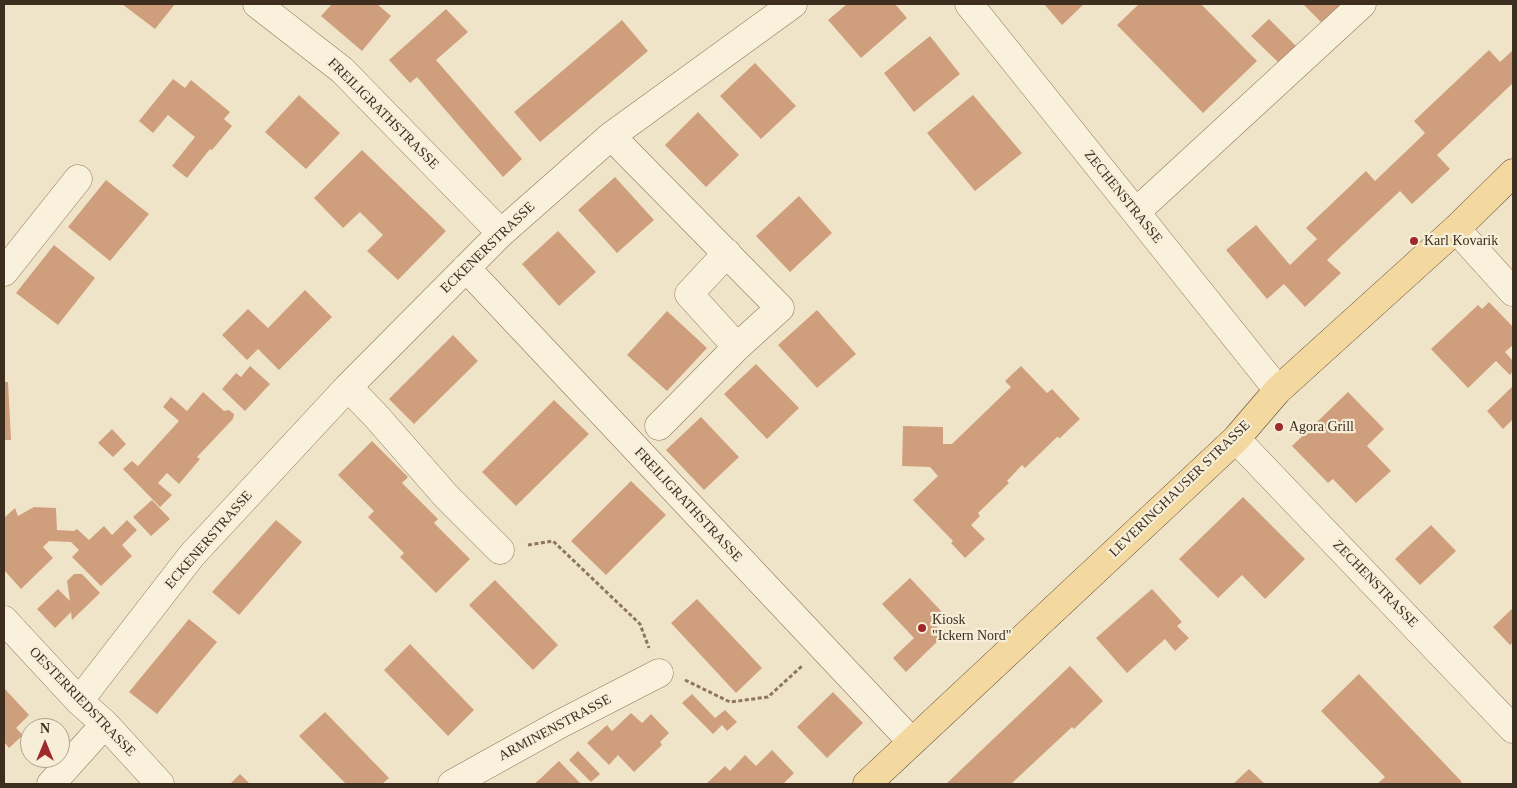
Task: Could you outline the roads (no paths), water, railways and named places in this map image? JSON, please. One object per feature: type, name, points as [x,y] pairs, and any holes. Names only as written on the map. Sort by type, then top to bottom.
[{"type":"main road","name":"LEVERINGHAUSER STRASSE","points":[[867,784],[1236,439],[1278,390],[1456,229],[1513,173]]},
{"type":"street","name":"FREILIGRATHSTRASSE","points":[[257,4],[342,70],[501,233]]},
{"type":"street","name":"ECKENERSTRASSE","points":[[79,701],[192,555],[348,387],[501,233],[611,136],[794,4]]},
{"type":"street","name":"ZECHENSTRASSE","points":[[969,4],[1278,390]]},
{"type":"street","points":[[1136,212],[1362,4]]},
{"type":"street","points":[[611,136],[780,308],[737,346],[659,426]]},
{"type":"street","points":[[4,272],[78,179]]},
{"type":"street","points":[[1456,229],[1513,292]]},
{"type":"street","points":[[727,253],[689,294],[737,346]]},
{"type":"street","name":"FREILIGRATHSTRASSE","points":[[466,268],[911,741]]},
{"type":"street","points":[[348,387],[446,496],[500,550]]},
{"type":"street","name":"ZECHENSTRASSE","points":[[1236,439],[1513,729]]},
{"type":"street","name":"OESTERRIEDSTRASSE","points":[[4,620],[79,701],[105,724],[160,784]]},
{"type":"street","name":"ARMINENSTRASSE","points":[[452,784],[560,724],[659,673]]},
{"type":"street","points":[[51,784],[105,724]]},
{"type":"place","name":"Karl Kovarik","points":[[1414,241]]},
{"type":"place","name":"Agora Grill","points":[[1279,427]]},
{"type":"place","name":"Kiosk \"Ickern Nord\"","points":[[922,628]]}]
